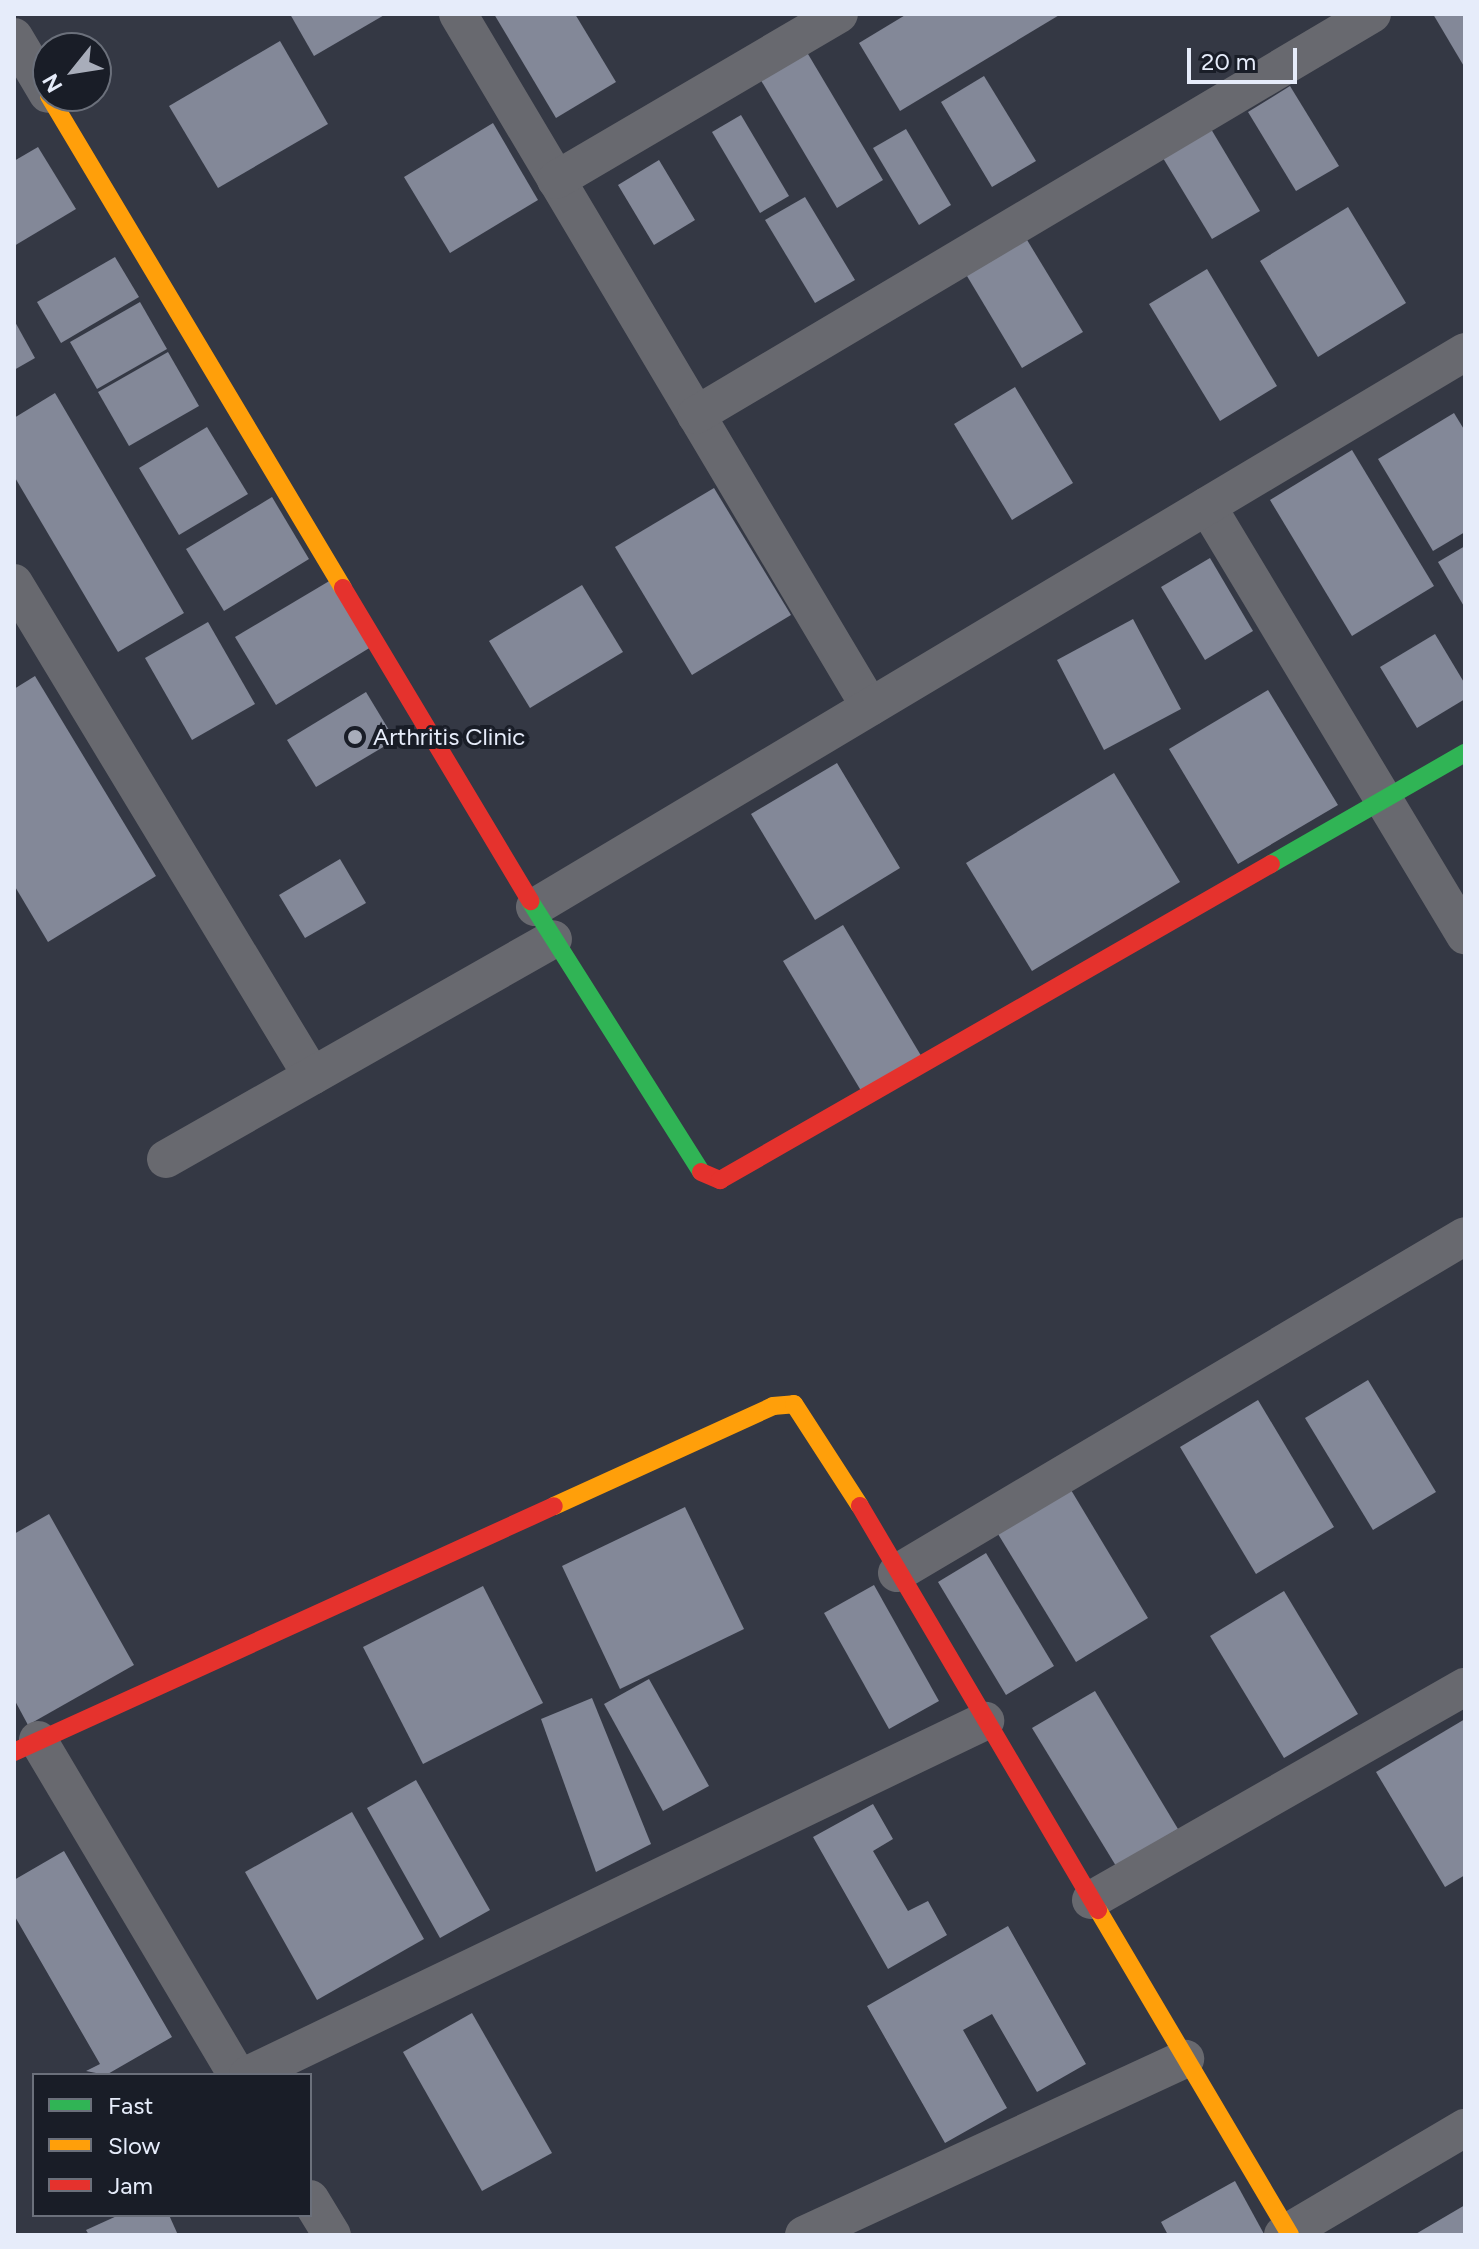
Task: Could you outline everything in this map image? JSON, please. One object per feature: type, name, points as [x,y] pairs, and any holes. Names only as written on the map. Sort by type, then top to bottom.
[{"type":"street","points":[[458,14],[870,707]]},
{"type":"street","points":[[556,180],[839,14]]},
{"type":"street","points":[[696,415],[1372,14]]},
{"type":"street","points":[[14,37],[32,67]]},
{"type":"street","points":[[59,112],[544,923],[699,1172],[720,1180],[1465,753]]},
{"type":"street","points":[[166,1159],[312,1076],[870,707],[1465,352]]},
{"type":"street","points":[[1207,506],[1465,935]]},
{"type":"street","points":[[14,583],[312,1076]]},
{"type":"street","points":[[897,1573],[1465,1236]]},
{"type":"street","points":[[236,2073],[26,1746],[773,1406],[794,1404],[810,1421],[1287,2234],[1465,2128]]},
{"type":"street","points":[[1091,1900],[1465,1687]]},
{"type":"street","points":[[252,2073],[985,1721]]},
{"type":"street","points":[[804,2235],[1185,2059]]},
{"type":"street","points":[[312,2202],[332,2235]]},
{"type":"building","points":[[290,14],[386,14],[314,56]]},
{"type":"building","points":[[494,14],[575,14],[616,82],[556,118]]},
{"type":"building","points":[[907,14],[1061,14],[900,111],[859,43]]},
{"type":"building","points":[[1433,14],[1465,14],[1465,68]]},
{"type":"building","points":[[280,41],[328,124],[218,188],[169,106]]},
{"type":"building","points":[[805,49],[883,180],[837,208],[759,77]]},
{"type":"building","points":[[984,76],[1036,161],[992,187],[941,102]]},
{"type":"building","points":[[1290,86],[1339,166],[1296,191],[1248,112]]},
{"type":"building","points":[[741,115],[789,196],[760,213],[712,132]]},
{"type":"building","points":[[493,123],[538,200],[450,253],[404,177]]},
{"type":"building","points":[[906,129],[951,205],[919,225],[873,148]]},
{"type":"building","points":[[1211,129],[1260,211],[1212,239],[1163,158]]},
{"type":"building","points":[[38,147],[76,209],[14,246],[14,161]]},
{"type":"building","points":[[659,160],[695,220],[654,245],[618,185]]},
{"type":"building","points":[[805,197],[855,280],[815,303],[765,220]]},
{"type":"building","points":[[1348,207],[1406,303],[1318,357],[1260,261]]},
{"type":"building","points":[[1021,230],[1083,332],[1022,368],[961,266]]},
{"type":"building","points":[[115,257],[139,297],[61,343],[37,302]]},
{"type":"building","points":[[1207,269],[1277,386],[1220,421],[1149,304]]},
{"type":"building","points":[[140,302],[167,349],[97,389],[70,342]]},
{"type":"building","points":[[14,320],[35,358],[14,370]]},
{"type":"building","points":[[168,352],[199,406],[129,446],[98,392]]},
{"type":"building","points":[[1015,387],[1073,483],[1012,520],[954,424]]},
{"type":"building","points":[[55,393],[184,613],[118,652],[14,476],[14,418]]},
{"type":"building","points":[[1454,413],[1465,431],[1465,532],[1433,551],[1378,459]]},
{"type":"building","points":[[207,427],[248,494],[179,535],[139,468]]},
{"type":"building","points":[[1352,450],[1434,586],[1352,636],[1270,500]]},
{"type":"building","points":[[714,488],[791,615],[692,675],[615,547]]},
{"type":"building","points":[[272,497],[309,559],[224,611],[186,549]]},
{"type":"building","points":[[1465,546],[1465,608],[1438,562]]},
{"type":"building","points":[[1210,558],[1253,631],[1205,660],[1161,587]]},
{"type":"building","points":[[331,580],[371,647],[276,705],[235,637]]},
{"type":"building","points":[[582,585],[623,652],[530,708],[489,641]]},
{"type":"building","points":[[1133,619],[1181,709],[1104,750],[1057,660]]},
{"type":"building","points":[[208,622],[255,704],[192,740],[145,658]]},
{"type":"building","points":[[1435,634],[1465,684],[1465,699],[1417,728],[1380,667]]},
{"type":"building","points":[[35,676],[156,876],[48,942],[14,885],[14,689]]},
{"type":"building","points":[[1268,690],[1338,805],[1238,864],[1169,749]]},
{"type":"building","points":[[366,692],[395,740],[316,787],[287,740]]},
{"type":"building","points":[[837,763],[900,868],[815,920],[751,814]]},
{"type":"building","points":[[1114,773],[1180,882],[1032,971],[966,863]]},
{"type":"building","points":[[340,859],[366,903],[305,938],[279,895]]},
{"type":"building","points":[[843,925],[923,1059],[863,1094],[783,961]]},
{"type":"building","points":[[1368,1380],[1436,1492],[1373,1530],[1305,1418]]},
{"type":"building","points":[[1258,1400],[1334,1527],[1256,1574],[1180,1447]]},
{"type":"building","points":[[1071,1490],[1148,1618],[1076,1662],[998,1534]]},
{"type":"building","points":[[685,1507],[744,1629],[620,1689],[562,1566]]},
{"type":"building","points":[[49,1514],[134,1665],[28,1725],[14,1699],[14,1534]]},
{"type":"building","points":[[986,1553],[1054,1666],[1006,1695],[938,1582]]},
{"type":"building","points":[[874,1585],[939,1701],[889,1729],[824,1613]]},
{"type":"building","points":[[483,1586],[543,1703],[423,1764],[363,1647]]},
{"type":"building","points":[[1284,1591],[1358,1714],[1284,1758],[1210,1636]]},
{"type":"building","points":[[649,1679],[709,1786],[663,1811],[604,1704]]},
{"type":"building","points":[[1095,1691],[1178,1829],[1116,1866],[1032,1728]]},
{"type":"building","points":[[592,1698],[651,1844],[596,1872],[541,1719]]},
{"type":"building","points":[[1465,1719],[1465,1875],[1445,1887],[1376,1772]]},
{"type":"building","points":[[416,1780],[490,1910],[440,1938],[367,1808]]},
{"type":"building","points":[[873,1804],[893,1839],[873,1851],[908,1911],[928,1901],[947,1935],[888,1969],[813,1837]]},
{"type":"building","points":[[352,1812],[424,1939],[317,2000],[245,1872]]},
{"type":"building","points":[[64,1851],[172,2037],[109,2073],[86,2071],[100,2064],[14,1915],[14,1880]]},
{"type":"building","points":[[1008,1926],[1086,2064],[1037,2092],[992,2014],[963,2030],[1007,2108],[945,2143],[867,2006]]},
{"type":"building","points":[[472,2013],[552,2153],[482,2191],[403,2052]]},
{"type":"building","points":[[1235,2181],[1264,2234],[1168,2235],[1161,2222]]},
{"type":"building","points":[[1465,2205],[1465,2235],[1414,2235]]},
{"type":"building","points":[[115,2217],[170,2217],[178,2235],[89,2235],[86,2230]]},
{"type":"traffic: fast","points":[[1271,864],[1465,753]]},
{"type":"traffic: fast","points":[[530,901],[701,1172]]},
{"type":"traffic: slow","points":[[59,112],[343,588]]},
{"type":"traffic: slow","points":[[554,1506],[773,1406],[794,1404],[860,1506]]},
{"type":"traffic: slow","points":[[1098,1910],[1290,2235]]},
{"type":"traffic: jam","points":[[343,588],[530,901]]},
{"type":"traffic: jam","points":[[701,1172],[720,1180],[1271,864]]},
{"type":"traffic: jam","points":[[14,1752],[554,1506]]},
{"type":"traffic: jam","points":[[860,1506],[1098,1910]]},
{"type":"place","name":"Arthritis Clinic","points":[[355,737]]}]
